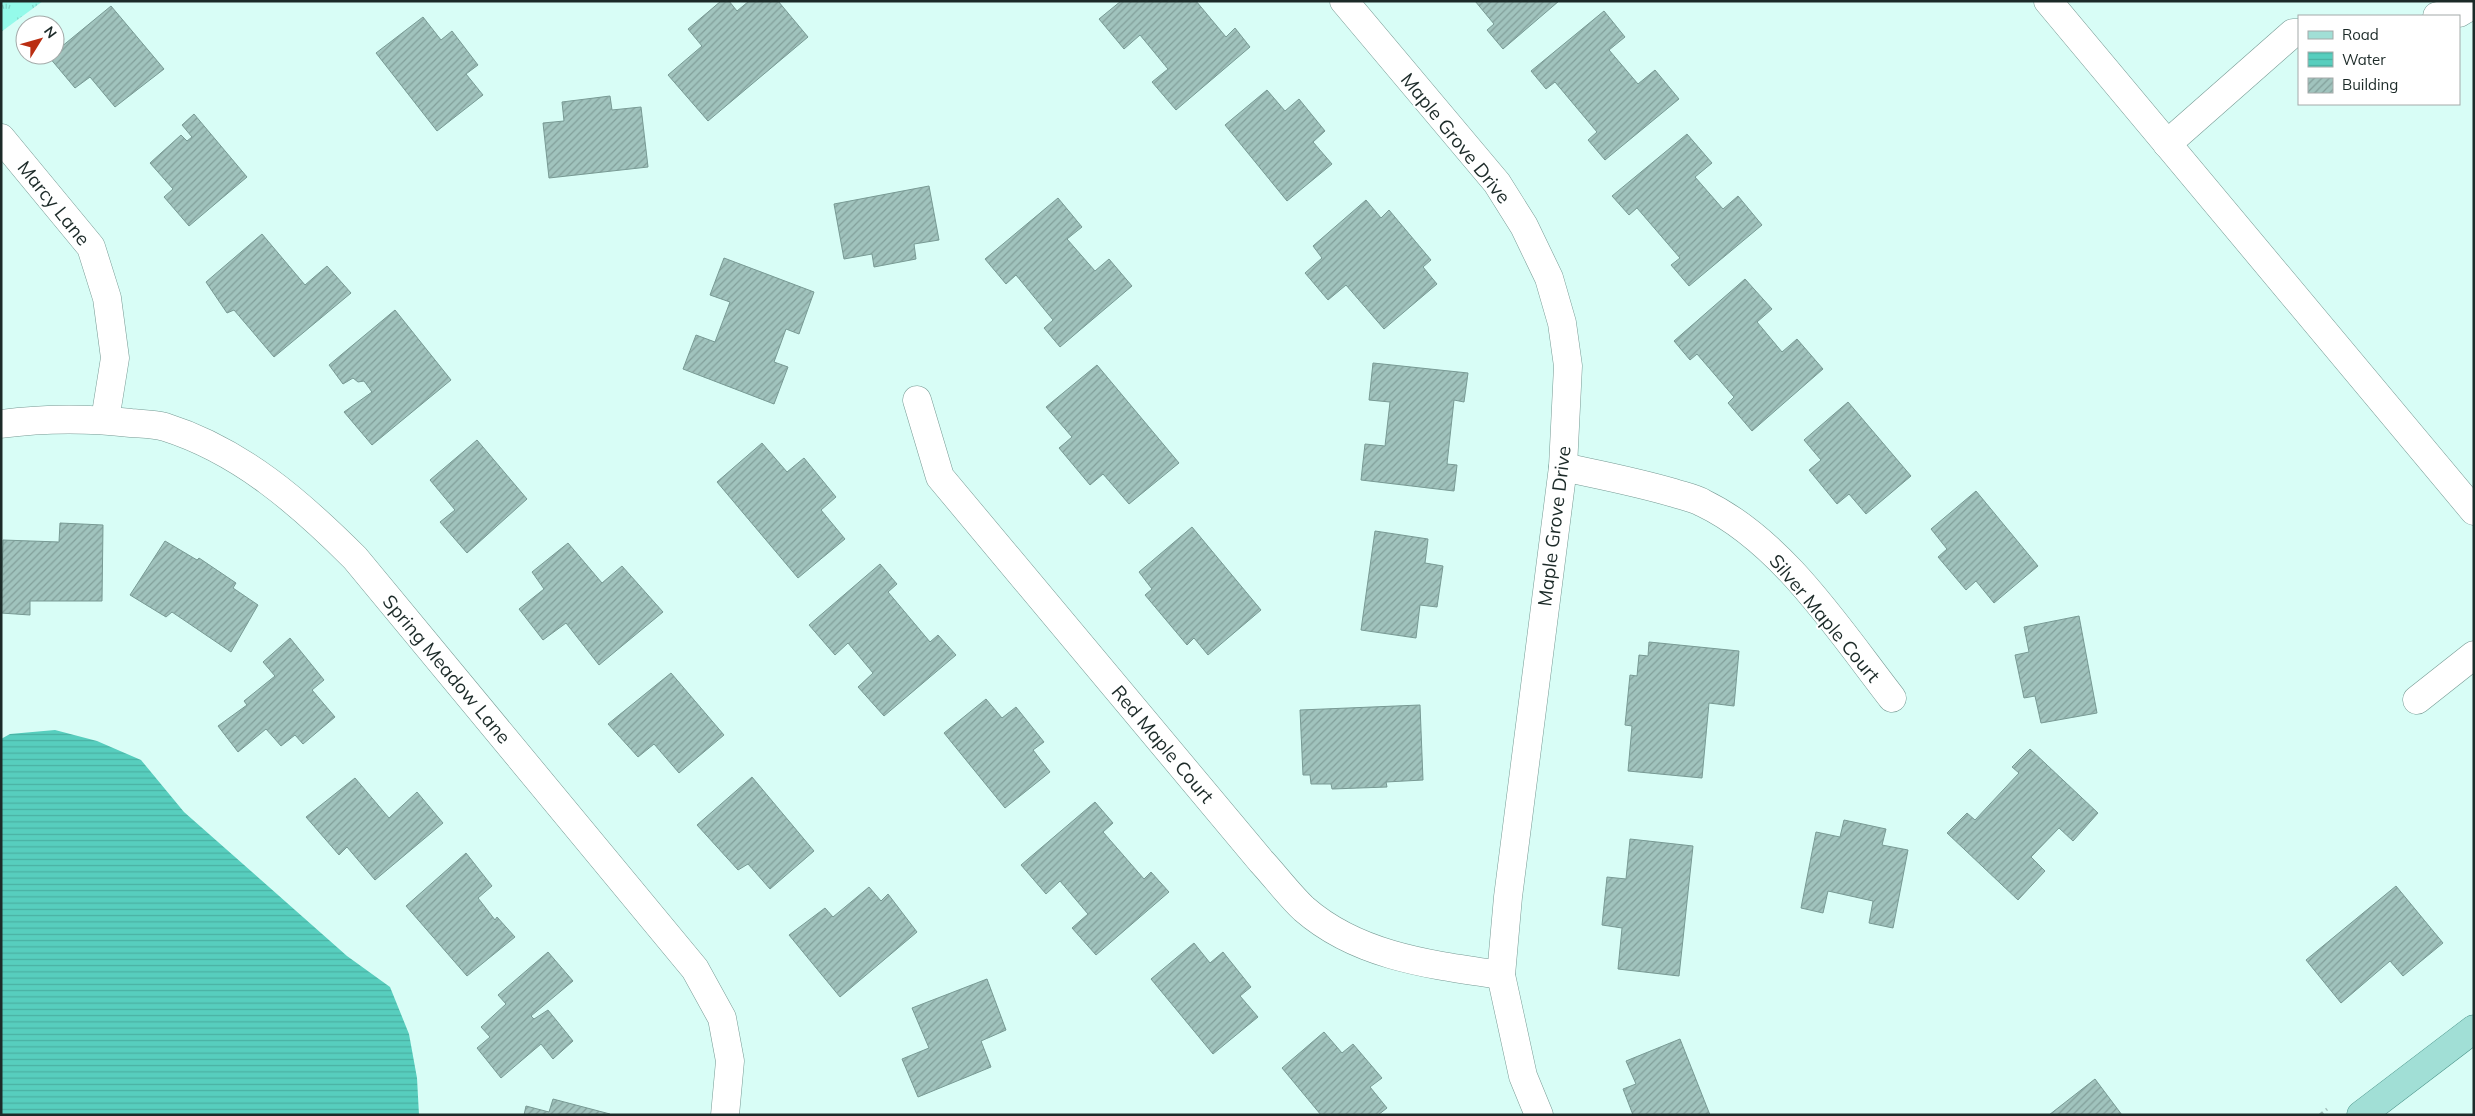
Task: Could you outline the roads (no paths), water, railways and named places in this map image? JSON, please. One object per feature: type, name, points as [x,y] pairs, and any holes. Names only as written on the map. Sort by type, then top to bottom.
[{"type":"main road","points":[[2361,1115],[2474,1030]]},
{"type":"street","name":"Maple Grove Drive","points":[[1344,1],[1497,183],[1524,226],[1549,278],[1562,323],[1568,366],[1563,467],[1508,897],[1502,975],[1524,1076],[1539,1115]]},
{"type":"street","points":[[2048,1],[2474,511]]},
{"type":"street","points":[[2444,15],[2459,13],[2474,4]]},
{"type":"street","points":[[2167,144],[2293,33],[2298,33]]},
{"type":"street","name":"Marcy Lane","points":[[1,138],[91,247],[106,298],[115,358],[105,420]]},
{"type":"street","name":"Red Maple Court","points":[[917,400],[940,477],[1254,853],[1305,909],[1350,940],[1389,954],[1430,964],[1502,975]]},
{"type":"street","name":"Spring Meadow Lane","points":[[1,424],[41,418],[105,420],[163,427],[214,447],[266,478],[309,512],[355,558],[695,969],[722,1018],[730,1061],[724,1115]]},
{"type":"street","name":"Silver Maple Court","points":[[1563,467],[1640,483],[1702,502],[1744,527],[1785,566],[1818,603],[1892,698]]},
{"type":"street","points":[[2417,700],[2474,656]]},
{"type":"water","points":[[55,730],[97,741],[141,760],[184,812],[347,956],[390,987],[409,1034],[417,1078],[419,1115],[1,1115],[1,739],[10,734]]}]
